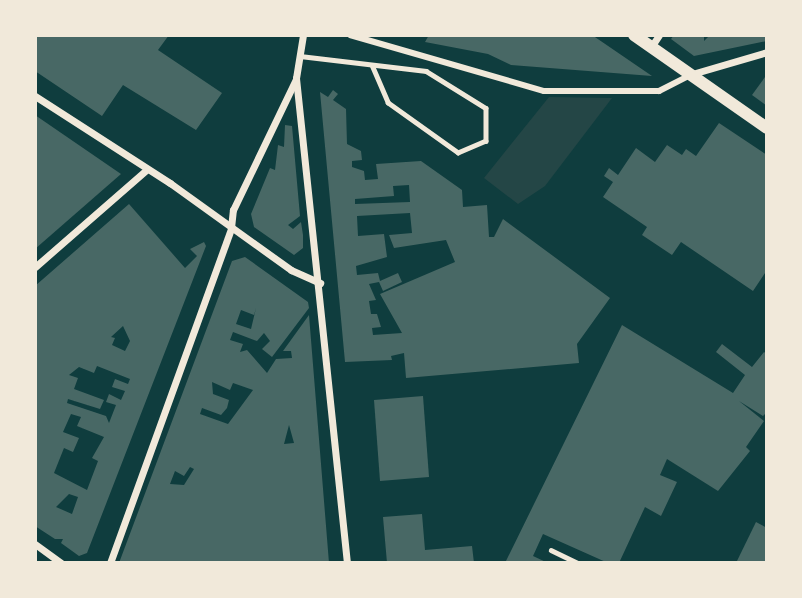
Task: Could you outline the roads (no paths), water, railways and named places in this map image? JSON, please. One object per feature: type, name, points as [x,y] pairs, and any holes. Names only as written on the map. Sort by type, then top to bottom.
[{"type":"street","points":[[110,563],[231,228],[233,210],[296,78],[303,35]]},
{"type":"street","points":[[350,35],[544,91],[659,91],[692,74],[767,52]]},
{"type":"street","points":[[634,35],[767,128]]},
{"type":"street","points":[[651,47],[659,35]]},
{"type":"street","points":[[296,78],[320,283],[347,563]]},
{"type":"street","points":[[35,96],[291,270],[320,283]]},
{"type":"street","points":[[35,267],[146,170]]},
{"type":"street","points":[[35,544],[61,563]]},
{"type":"lane","points":[[300,56],[426,71],[486,108],[486,141],[458,153],[388,103],[372,66]]},
{"type":"lane","points":[[551,550],[578,563]]}]
